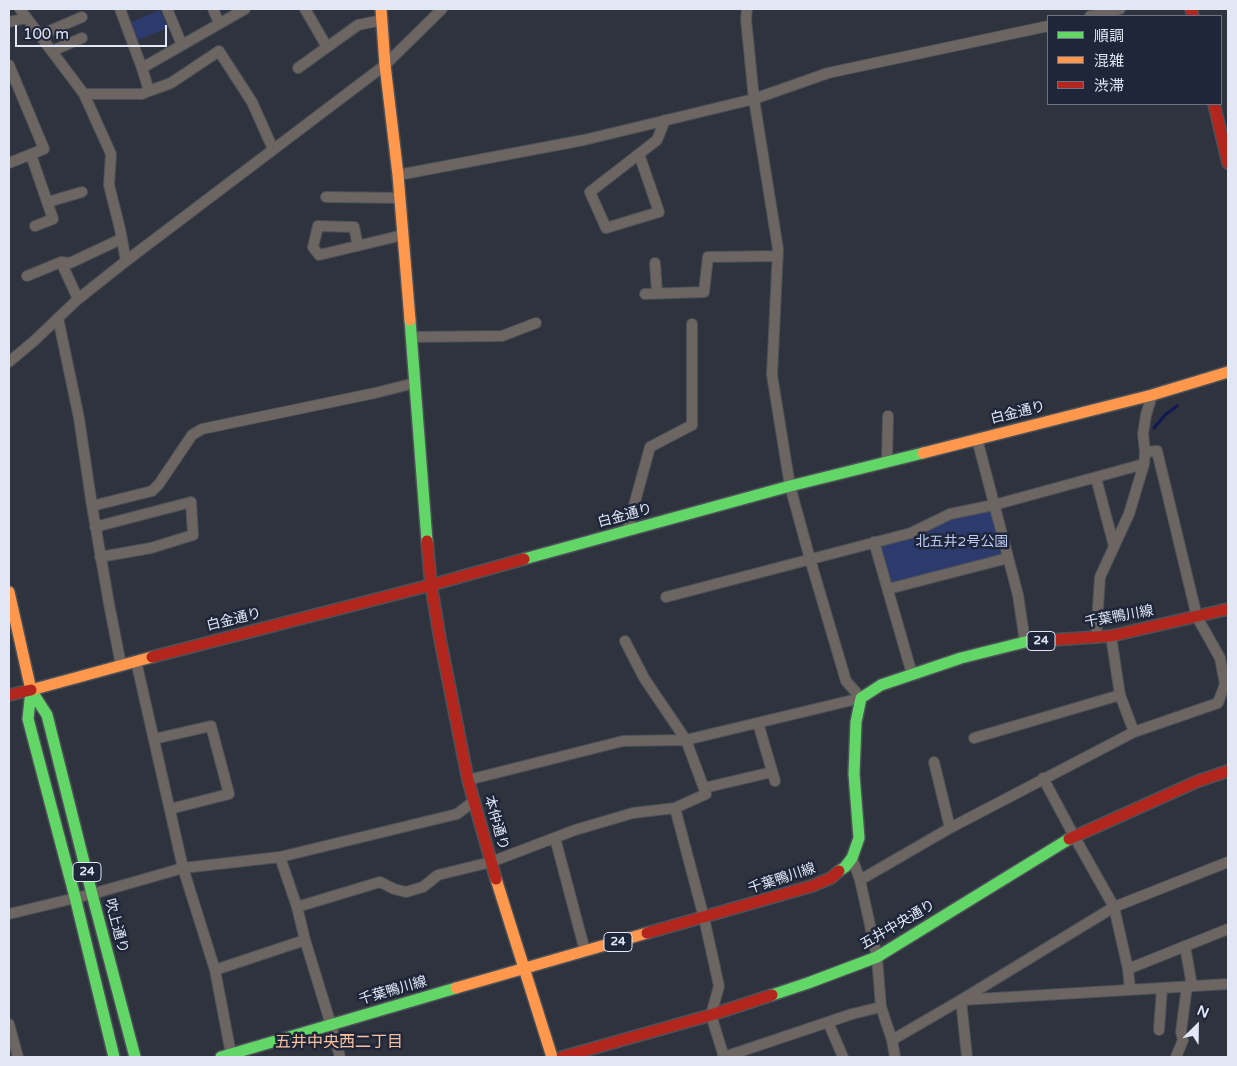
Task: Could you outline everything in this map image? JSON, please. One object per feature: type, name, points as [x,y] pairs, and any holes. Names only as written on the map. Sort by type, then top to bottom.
[{"type":"street","points":[[20,9],[84,94],[111,154],[109,185],[126,261]]},
{"type":"street","points":[[120,9],[149,91]]},
{"type":"street","points":[[167,9],[182,46]]},
{"type":"street","points":[[213,9],[219,23]]},
{"type":"street","points":[[142,68],[245,9]]},
{"type":"street","points":[[305,9],[327,47]]},
{"type":"street","points":[[9,362],[78,299],[126,261],[385,65],[442,9]]},
{"type":"street","points":[[468,780],[623,740],[686,740],[861,698],[846,681],[790,486],[772,375],[778,249],[754,99],[746,19],[747,9]]},
{"type":"street","points":[[1094,15],[1120,9]]},
{"type":"street","points":[[298,68],[358,25],[382,14]]},
{"type":"street","name":"本仲通り","points":[[382,14],[385,65],[400,198],[432,588],[440,639],[468,780],[491,862],[552,1057]]},
{"type":"street","points":[[40,36],[82,17]]},
{"type":"street","points":[[9,22],[26,18]]},
{"type":"street","points":[[398,176],[584,140],[754,99],[828,73],[1047,26]]},
{"type":"street","points":[[52,51],[82,38]]},
{"type":"street","points":[[84,94],[142,94],[171,83],[219,51],[252,102],[273,149]]},
{"type":"street","points":[[9,65],[44,149],[9,163]]},
{"type":"street","points":[[1214,105],[1228,163]]},
{"type":"street","points":[[639,154],[660,212],[606,228],[590,192],[657,140],[665,120]]},
{"type":"street","points":[[31,155],[53,219],[35,226]]},
{"type":"street","points":[[48,202],[82,192]]},
{"type":"street","points":[[326,197],[400,198]]},
{"type":"street","points":[[358,246],[354,227],[318,226],[313,247],[319,256],[403,235]]},
{"type":"street","points":[[27,276],[61,262],[70,263],[121,239]]},
{"type":"street","points":[[645,294],[704,292],[708,257],[778,256]]},
{"type":"street","points":[[61,262],[78,299]]},
{"type":"street","points":[[655,264],[657,293]]},
{"type":"street","points":[[58,318],[79,418],[100,557],[121,665]]},
{"type":"street","points":[[411,337],[502,336],[536,323]]},
{"type":"street","points":[[627,531],[650,447],[692,426],[692,324]]},
{"type":"street","name":"白金通り","points":[[31,690],[136,661],[432,588],[790,486],[1152,395],[1228,372]]},
{"type":"street","points":[[92,506],[152,491],[160,484],[192,435],[202,429],[414,383]]},
{"type":"street","points":[[1096,638],[1100,577],[1129,514],[1144,464],[1143,434],[1152,395]]},
{"type":"street","points":[[887,461],[888,416]]},
{"type":"street","points":[[977,439],[1018,595],[1025,642]]},
{"type":"street","points":[[860,880],[950,828],[1134,732],[1218,703],[1226,684],[1220,658],[1197,617],[1157,451],[1145,452]]},
{"type":"street","points":[[666,597],[910,533],[950,514],[994,505],[1144,464]]},
{"type":"street","points":[[1096,478],[1114,546]]},
{"type":"street","points":[[95,527],[190,502],[194,535],[151,548],[100,557]]},
{"type":"street","points":[[874,542],[912,674]]},
{"type":"street","points":[[888,590],[1008,558]]},
{"type":"street","name":"吹上通り","points":[[9,592],[31,690],[28,719],[75,897],[114,1057]]},
{"type":"street","name":"千葉鴨川線","points":[[226,1056],[524,968],[704,918],[812,886],[831,878],[845,867],[852,858],[859,838],[854,774],[856,722],[861,698],[881,685],[912,674],[961,658],[1025,642],[1111,636],[1228,609]]},
{"type":"street","points":[[1111,636],[1120,695],[1134,732]]},
{"type":"street","points":[[296,907],[380,882],[394,889],[406,892],[423,886],[438,875],[491,862],[575,830],[634,813],[674,808],[706,794],[686,740],[644,678],[625,641]]},
{"type":"street","points":[[136,661],[183,868],[215,970],[226,1056]]},
{"type":"street","points":[[9,695],[31,690]]},
{"type":"street","name":"吹上通り","points":[[31,690],[47,715],[135,1057]]},
{"type":"street","points":[[974,738],[1120,695]]},
{"type":"street","points":[[704,788],[773,776],[758,723]]},
{"type":"street","points":[[154,740],[211,726],[229,794],[170,809]]},
{"type":"street","points":[[934,762],[950,828]]},
{"type":"street","name":"五井中央通り","points":[[562,1057],[711,1015],[808,983],[877,956],[1074,836],[1198,781],[1228,771]]},
{"type":"street","points":[[1043,778],[1114,906],[1128,969],[1130,990]]},
{"type":"street","points":[[9,914],[92,894],[183,868],[280,857],[457,814],[474,801]]},
{"type":"street","points":[[674,808],[704,918],[719,986],[711,1015],[724,1057],[852,1014],[882,1007]]},
{"type":"street","points":[[555,838],[585,951]]},
{"type":"street","points":[[280,857],[340,1057]]},
{"type":"street","points":[[852,858],[860,880],[877,956],[882,1007],[895,1057]]},
{"type":"street","points":[[892,1040],[1114,906],[1228,862]]},
{"type":"street","points":[[1128,969],[1228,929]]},
{"type":"street","points":[[215,970],[305,940]]},
{"type":"street","points":[[1176,1057],[1183,1040],[1181,1032],[1190,986],[1185,946]]},
{"type":"street","points":[[961,1000],[1228,984]]},
{"type":"street","points":[[1159,1030],[1162,988]]},
{"type":"street","points":[[961,1000],[967,1057]]},
{"type":"street","points":[[828,1022],[843,1057]]},
{"type":"street","points":[[9,1024],[18,1057]]},
{"type":"green space","points":[[160,10],[168,28],[138,40],[131,22]]},
{"type":"green space","name":"北五井2号公園","points":[[987,510],[991,513],[1001,552],[999,558],[894,584],[890,583],[880,548],[883,544],[950,518]]},
{"type":"waterway","points":[[1154,428],[1165,415],[1177,406]]},
{"type":"traffic: fast","points":[[410,320],[427,541]]},
{"type":"traffic: fast","points":[[524,559],[790,486],[923,453]]},
{"type":"traffic: fast","points":[[839,871],[852,858],[859,838],[854,774],[856,722],[861,698],[881,685],[961,658],[1025,642],[1051,640]]},
{"type":"traffic: fast","points":[[31,690],[47,715],[135,1057]]},
{"type":"traffic: fast","points":[[31,690],[28,719],[75,897],[114,1057]]},
{"type":"traffic: fast","points":[[772,995],[877,957],[1069,839]]},
{"type":"traffic: fast","points":[[221,1057],[456,988]]},
{"type":"traffic: slow","points":[[381,9],[385,65],[398,175],[410,320]]},
{"type":"traffic: slow","points":[[923,453],[1152,395],[1228,372]]},
{"type":"traffic: slow","points":[[9,592],[31,690],[152,657]]},
{"type":"traffic: slow","points":[[496,879],[552,1057]]},
{"type":"traffic: slow","points":[[456,988],[647,933]]},
{"type":"traffic: jam","points":[[1191,9],[1193,15]]},
{"type":"traffic: jam","points":[[1214,105],[1228,163]]},
{"type":"traffic: jam","points":[[427,541],[431,585],[440,639],[468,780],[496,879]]},
{"type":"traffic: jam","points":[[152,657],[524,559]]},
{"type":"traffic: jam","points":[[1051,640],[1111,636],[1228,609]]},
{"type":"traffic: jam","points":[[9,695],[31,690]]},
{"type":"traffic: jam","points":[[1069,839],[1198,781],[1228,771]]},
{"type":"traffic: jam","points":[[647,933],[812,886],[831,878],[839,871]]},
{"type":"traffic: jam","points":[[562,1057],[711,1015],[772,995]]},
{"type":"district","name":"五井中央西二丁目","points":[[339,1043]]}]
